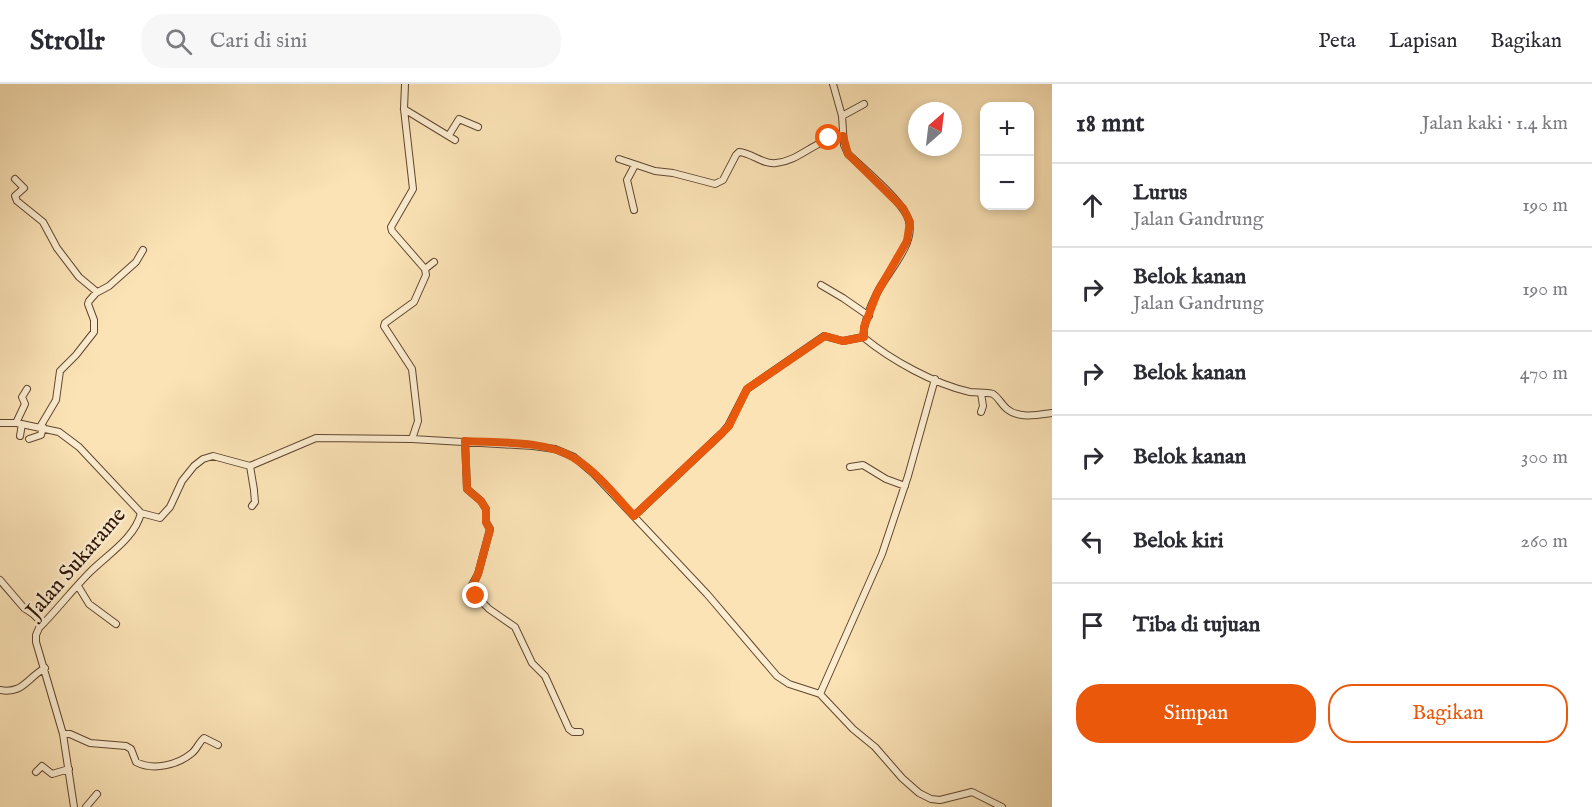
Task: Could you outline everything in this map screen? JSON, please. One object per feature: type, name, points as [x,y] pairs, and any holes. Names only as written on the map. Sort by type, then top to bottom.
[{"type":"street","points":[[405,84],[404,109],[413,189],[391,227],[425,269],[426,275],[414,302],[384,326],[412,369],[418,421],[412,439]]},
{"type":"street","points":[[833,84],[842,116],[843,136],[848,154],[903,208],[910,222],[907,241],[877,293],[864,327],[864,337]]},
{"type":"street","points":[[842,116],[864,104]]},
{"type":"street","points":[[404,109],[455,140]]},
{"type":"street","points":[[449,135],[459,118],[478,127]]},
{"type":"street","points":[[619,159],[655,171],[673,173],[715,184],[723,180],[737,153],[742,152],[769,163],[778,163],[825,140],[843,136]]},
{"type":"street","points":[[634,210],[627,180],[635,165]]},
{"type":"street","points":[[15,179],[24,188],[15,196],[17,201],[43,222],[57,248],[79,277],[97,292]]},
{"type":"street","points":[[29,439],[41,435],[41,427],[56,400],[59,373],[93,334],[94,320],[88,303],[97,292],[109,286],[136,262],[143,250]]},
{"type":"street","points":[[425,269],[434,262]]},
{"type":"street","points":[[821,285],[869,316]]},
{"type":"street","points":[[634,516],[729,426],[747,389],[825,336],[843,341],[864,337],[889,356],[916,371],[970,392],[993,394],[1005,408],[1020,415],[1052,413]]},
{"type":"street","points":[[820,694],[882,554],[905,486],[935,379]]},
{"type":"street","points":[[20,436],[19,423],[25,403],[22,397],[27,389]]},
{"type":"street","points":[[981,393],[983,406],[981,412]]},
{"type":"street","name":"Jalan Sukarame","points":[[0,422],[19,423],[59,432],[69,439],[141,513],[133,530],[37,632],[36,640],[63,734],[74,807]]},
{"type":"street","points":[[141,513],[157,518],[164,514],[172,504],[182,481],[203,459],[213,456],[250,466],[316,438],[465,441],[555,449],[574,457],[594,474],[707,594],[777,676],[789,684],[820,694],[919,793],[931,799],[940,800],[972,792],[1002,807]]},
{"type":"street","points":[[465,441],[467,489],[481,501],[486,509],[486,522],[490,530],[478,574],[472,585],[472,592],[489,609],[515,627],[532,663],[545,676],[568,729],[580,732]]},
{"type":"street","points":[[850,467],[863,465],[886,479],[905,486]]},
{"type":"street","points":[[250,466],[255,502],[252,506]]},
{"type":"street","points":[[0,579],[24,608],[43,624]]},
{"type":"street","points":[[78,586],[89,604],[116,624]]},
{"type":"street","points":[[0,690],[16,691],[34,674],[45,668]]},
{"type":"street","points":[[63,734],[70,734],[90,743],[126,746],[131,749],[136,762],[152,767],[180,760],[193,752],[204,738],[218,745]]},
{"type":"street","points":[[36,772],[42,766],[52,774],[69,769]]},
{"type":"street","points":[[87,807],[97,794]]},
{"type":"street","points":[[930,807],[931,799]]},
{"type":"route","points":[[476,596],[472,592],[472,585],[478,574],[490,530],[486,522],[486,509],[481,501],[467,489],[465,441],[555,449],[574,457],[594,474],[634,516],[729,426],[747,389],[821,337],[828,336],[843,341],[864,337],[864,327],[877,293],[907,241],[910,222],[903,208],[848,154],[843,136],[829,138]]}]
